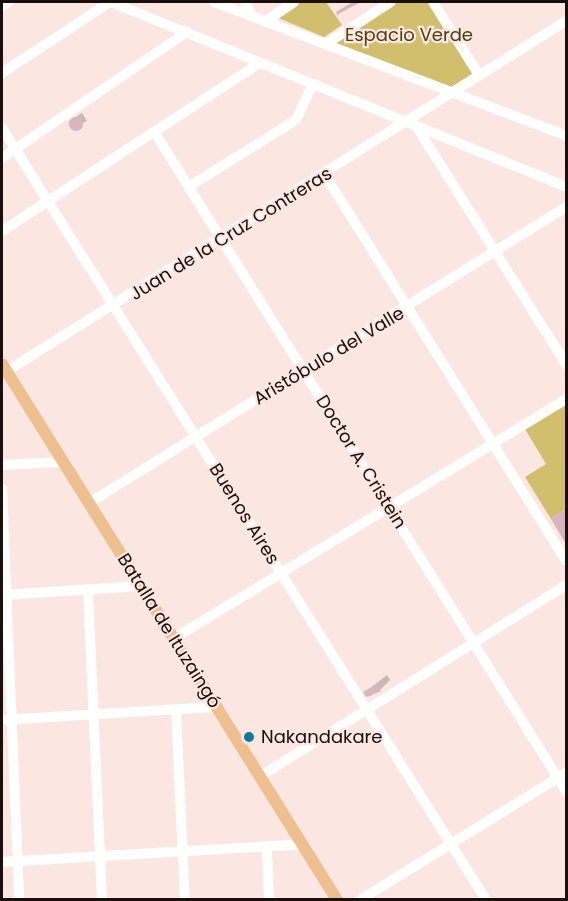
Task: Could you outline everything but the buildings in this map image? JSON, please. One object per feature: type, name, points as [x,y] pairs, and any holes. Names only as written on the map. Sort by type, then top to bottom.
[{"type":"main road","name":"Batalla de Ituzaingó","points":[[3,369],[142,586],[337,900]]},
{"type":"street","points":[[2,6],[9,2]]},
{"type":"street","points":[[2,73],[110,2],[187,32],[311,88],[567,187]]},
{"type":"street","points":[[214,2],[567,135]]},
{"type":"street","points":[[245,2],[252,15]]},
{"type":"street","points":[[266,21],[294,2]]},
{"type":"street","points":[[326,44],[391,2]]},
{"type":"street","points":[[433,2],[479,75]]},
{"type":"street","name":"Juan de la Cruz Contreras","points":[[3,369],[112,308],[325,175],[452,91],[567,21]]},
{"type":"street","points":[[2,159],[187,32]]},
{"type":"street","points":[[2,231],[257,65]]},
{"type":"street","points":[[188,187],[296,120],[311,88]]},
{"type":"street","name":"Buenos Aires","points":[[2,128],[112,308],[196,436],[486,900]]},
{"type":"street","points":[[418,129],[567,364]]},
{"type":"street","name":"Doctor A. Cristein","points":[[155,133],[219,240],[305,372],[474,643],[562,775],[567,790]]},
{"type":"street","points":[[325,175],[567,560]]},
{"type":"street","name":"Aristóbulo del Valle","points":[[89,503],[410,307],[567,207]]},
{"type":"street","points":[[554,215],[567,219]]},
{"type":"street","points":[[173,639],[567,399]]},
{"type":"street","points":[[2,465],[63,462]]},
{"type":"street","points":[[2,489],[7,720],[19,900]]},
{"type":"street","points":[[259,777],[567,585]]},
{"type":"street","points":[[4,595],[88,592],[142,586]]},
{"type":"street","points":[[88,592],[102,900]]},
{"type":"street","points":[[7,720],[217,707]]},
{"type":"street","points":[[176,711],[185,900]]},
{"type":"street","points":[[360,900],[562,775]]},
{"type":"street","points":[[2,862],[267,849],[302,844]]},
{"type":"street","points":[[267,849],[269,900]]},
{"type":"green space","name":"Espacio Verde","points":[[301,2],[326,2],[342,25],[324,37],[276,17]]},
{"type":"green space","name":"Espacio Verde","points":[[397,2],[428,2],[473,73],[452,87],[333,43]]},
{"type":"green space","points":[[566,404],[566,509],[551,519],[525,477],[546,464],[525,429]]},
{"type":"place","name":"Nakandakare","points":[[249,737]]}]
